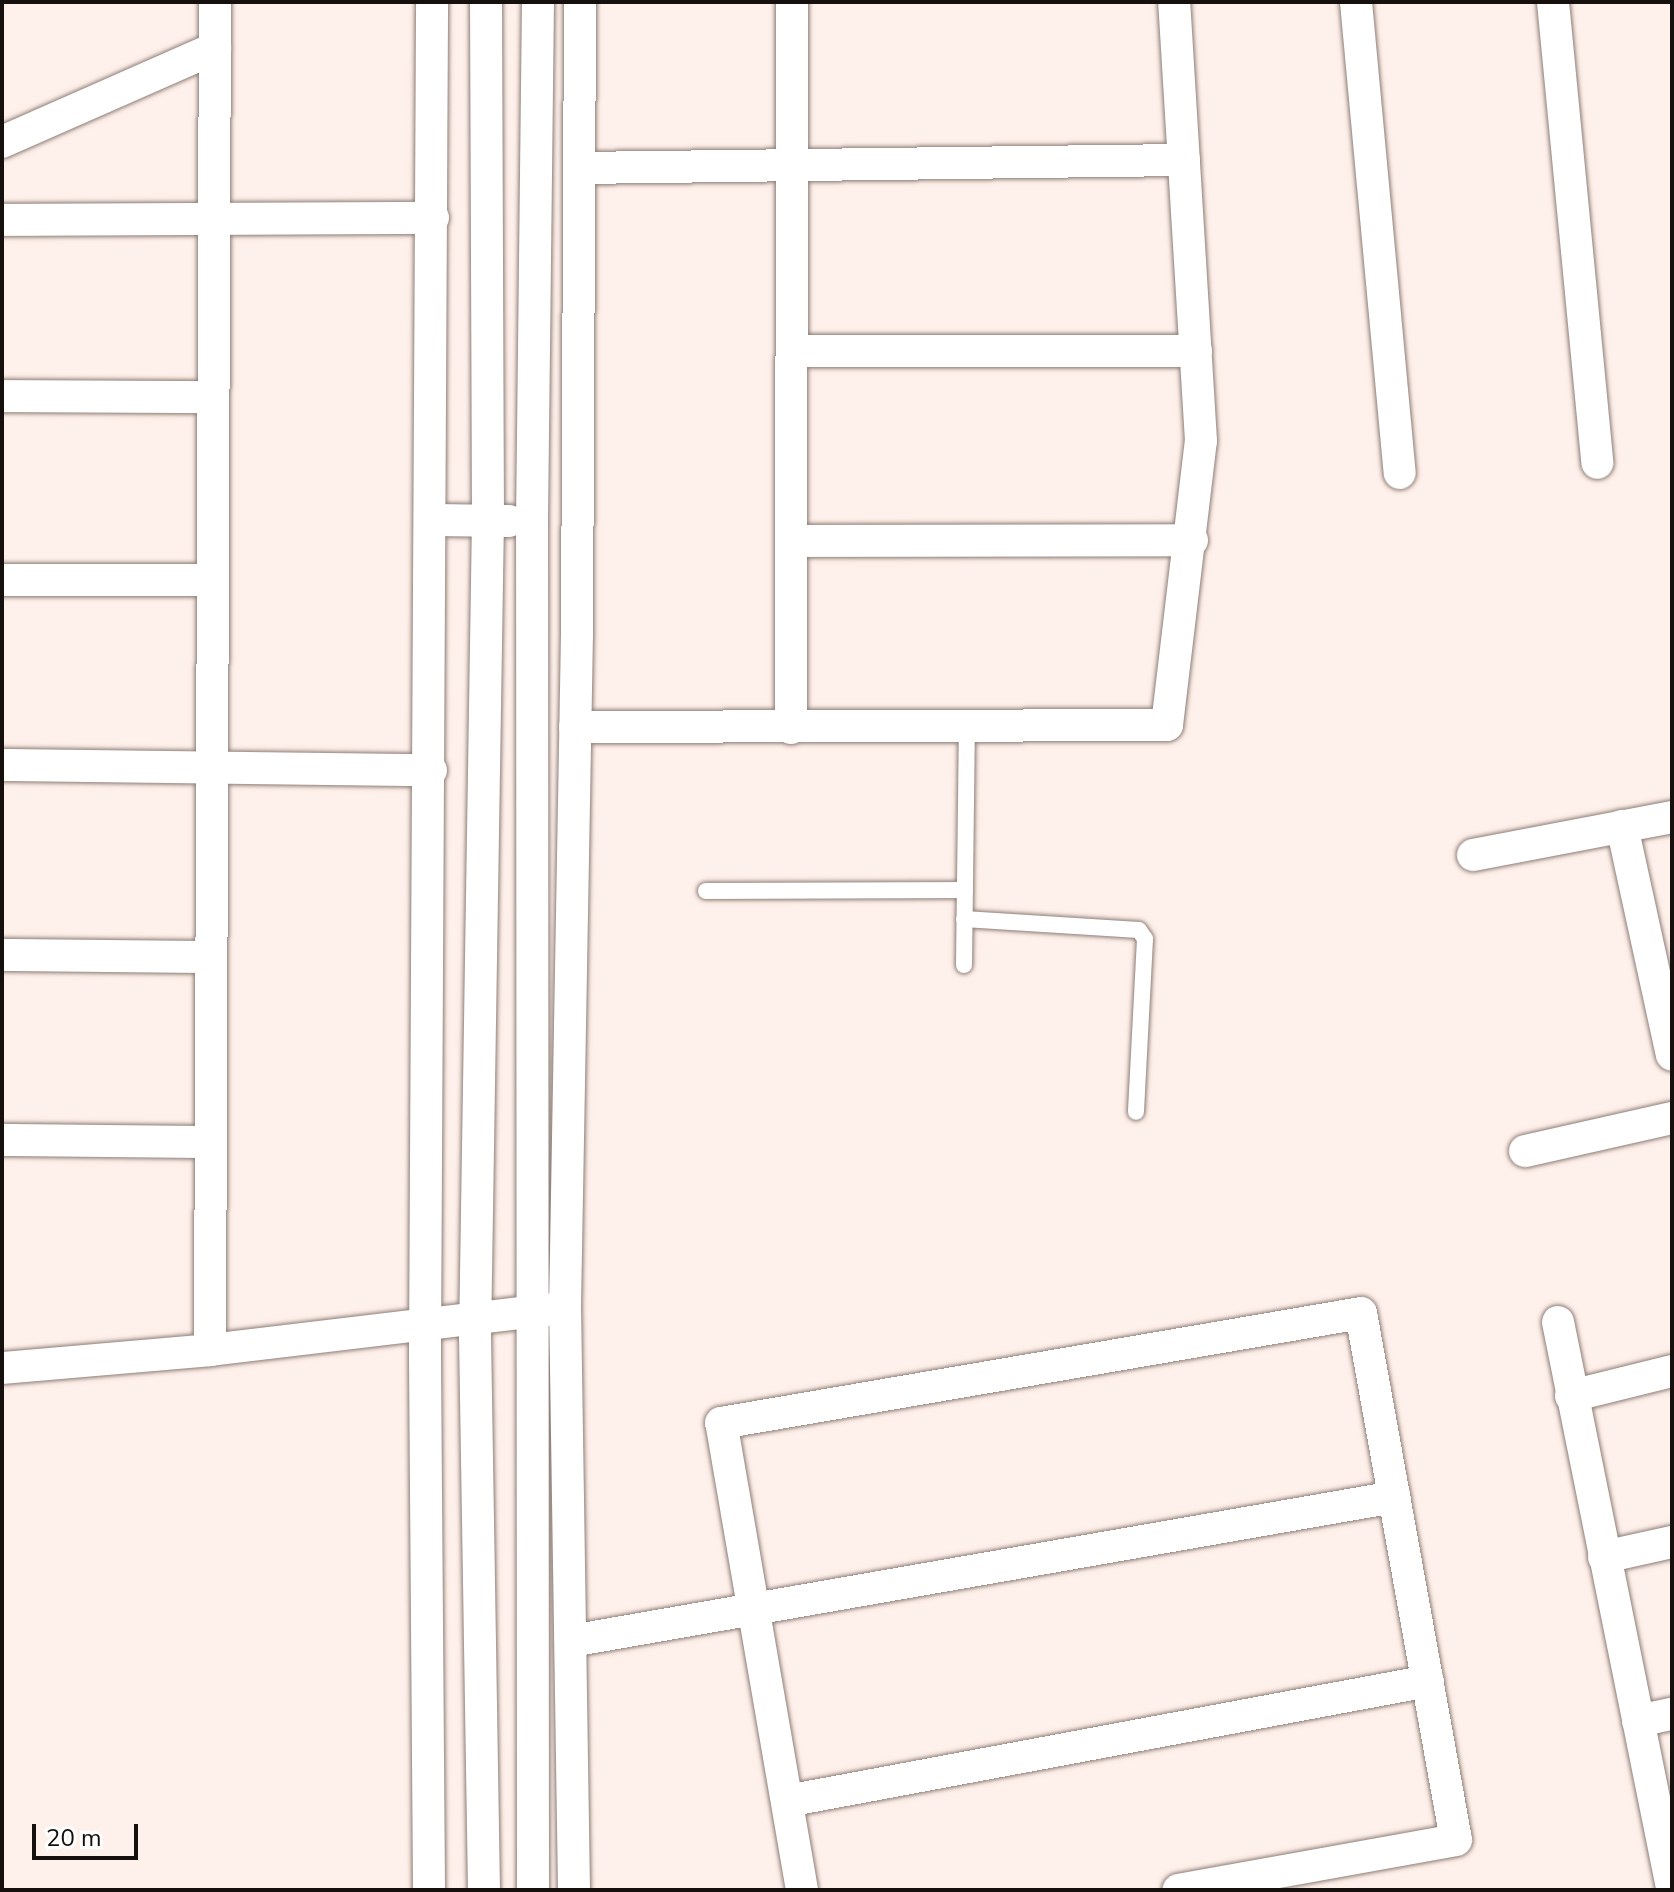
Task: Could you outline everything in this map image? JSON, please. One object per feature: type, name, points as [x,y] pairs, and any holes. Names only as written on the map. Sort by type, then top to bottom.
[{"type":"street","points":[[210,1350],[215,2]]},
{"type":"street","points":[[429,1890],[426,1324],[431,770],[432,2]]},
{"type":"street","points":[[484,1890],[475,1327],[488,520],[486,2]]},
{"type":"street","points":[[538,2],[532,521],[544,1315],[571,1641],[574,1890]]},
{"type":"street","points":[[533,1890],[544,1315],[575,727],[580,2]]},
{"type":"street","points":[[791,728],[792,2]]},
{"type":"street","points":[[575,727],[1167,725],[1192,540],[1201,441],[1174,2]]},
{"type":"street","points":[[1356,2],[1400,473]]},
{"type":"street","points":[[1553,2],[1597,463]]},
{"type":"street","points":[[2,142],[215,48]]},
{"type":"street","points":[[579,168],[1184,160]]},
{"type":"street","points":[[2,220],[433,218]]},
{"type":"street","points":[[793,351],[1196,351]]},
{"type":"street","points":[[2,396],[213,397]]},
{"type":"street","points":[[432,520],[577,523]]},
{"type":"street","points":[[792,541],[1192,540]]},
{"type":"street","points":[[2,580],[212,580]]},
{"type":"street","points":[[2,765],[431,770]]},
{"type":"street","points":[[1473,855],[1672,817]]},
{"type":"street","points":[[1622,826],[1672,1055]]},
{"type":"street","points":[[2,955],[210,957]]},
{"type":"street","points":[[1525,1151],[1672,1118]]},
{"type":"street","points":[[2,1140],[209,1142]]},
{"type":"street","points":[[802,1890],[721,1423],[1361,1313],[1456,1840],[1266,1882],[1178,1890]]},
{"type":"street","points":[[2,1368],[210,1350],[426,1324],[475,1327],[544,1315]]},
{"type":"street","points":[[1558,1322],[1672,1884]]},
{"type":"street","points":[[1571,1396],[1672,1371]]},
{"type":"street","points":[[571,1641],[754,1612],[1394,1497]]},
{"type":"street","points":[[1604,1557],[1672,1542]]},
{"type":"street","points":[[787,1801],[1428,1681]]},
{"type":"street","points":[[1638,1721],[1672,1714]]},
{"type":"lane","points":[[964,965],[967,727]]},
{"type":"lane","points":[[706,891],[965,890]]},
{"type":"lane","points":[[964,919],[1139,930],[1145,939],[1136,1112]]}]
